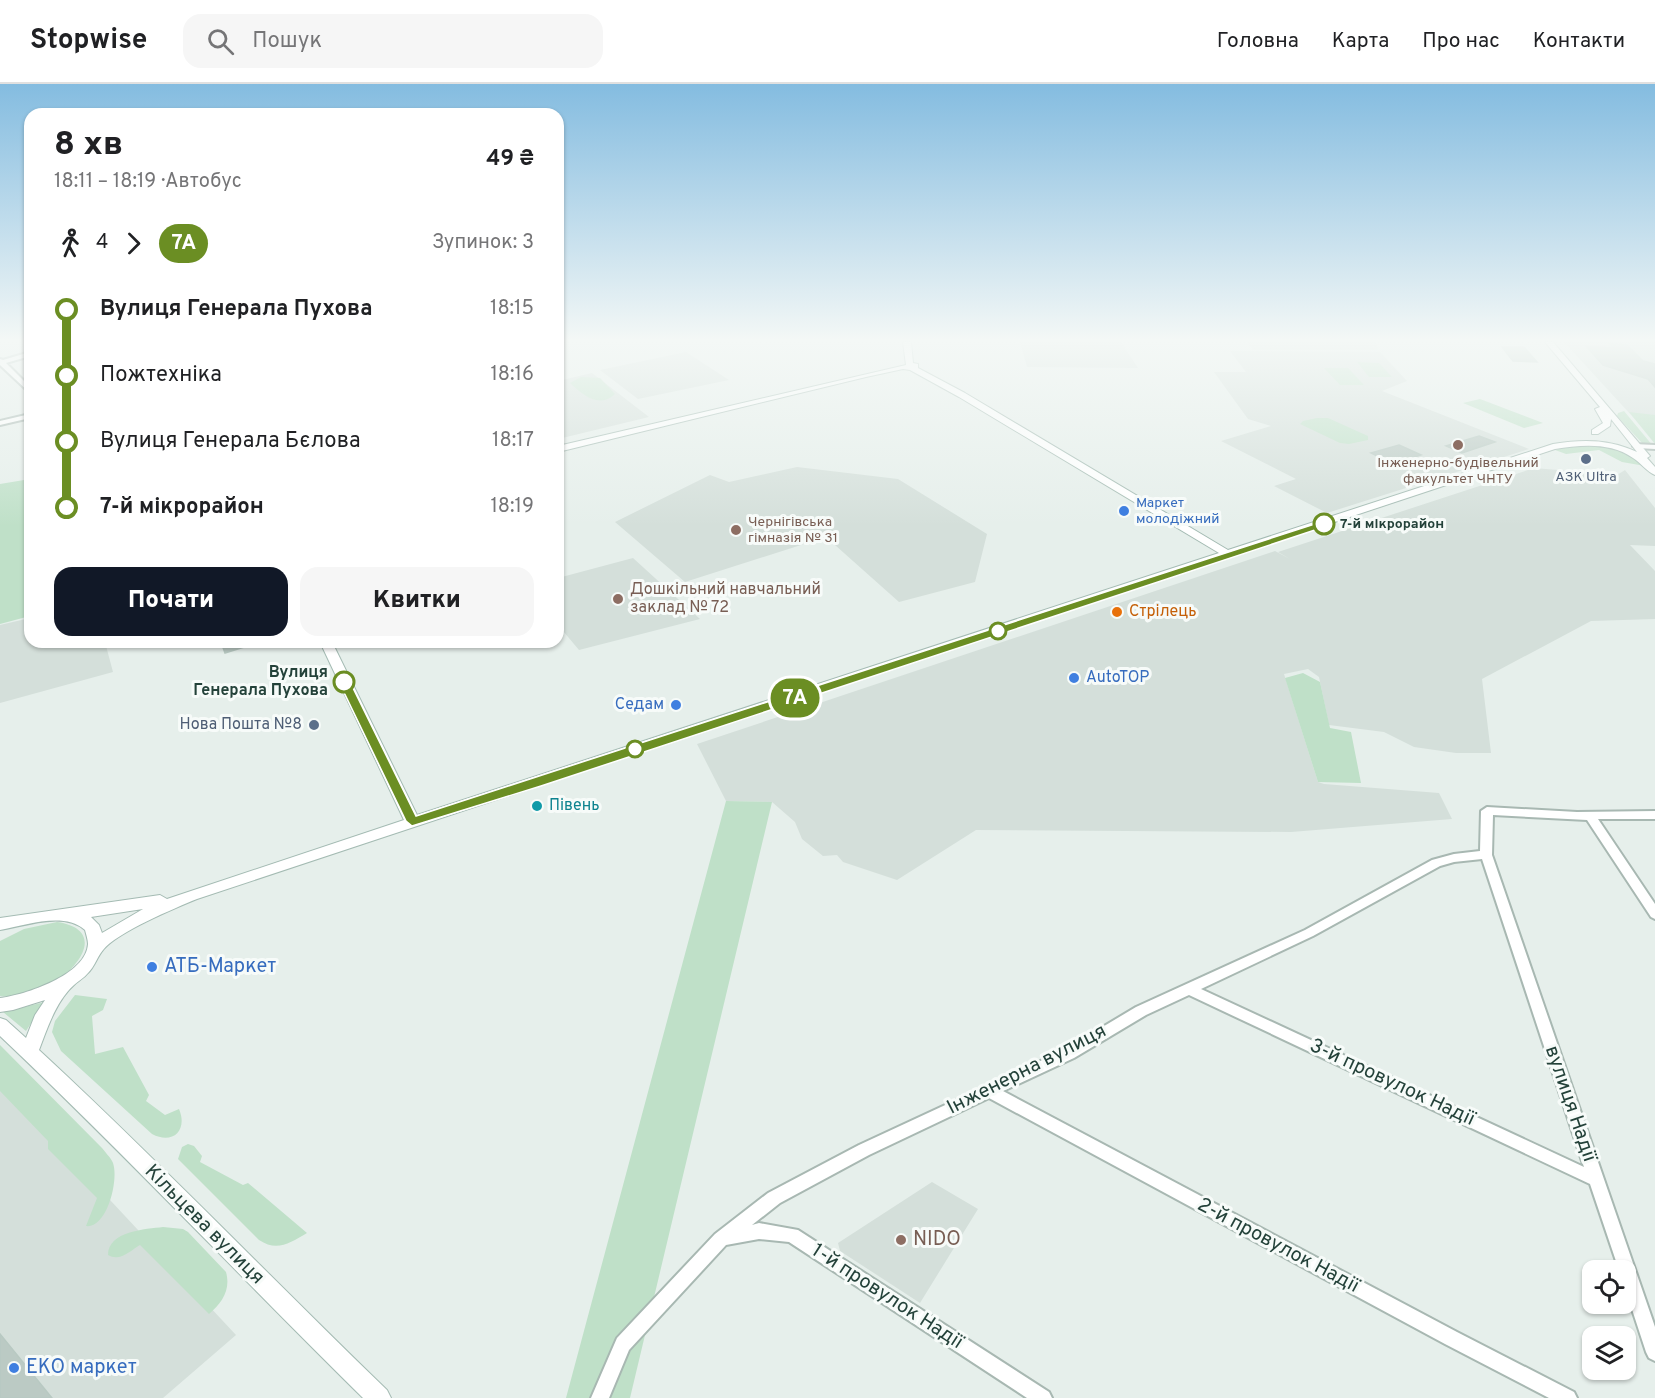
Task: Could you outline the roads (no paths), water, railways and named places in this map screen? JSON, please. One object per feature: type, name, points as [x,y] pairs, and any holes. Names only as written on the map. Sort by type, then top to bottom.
[{"type":"main road","points":[[564,448],[751,403]]},
{"type":"main road","points":[[976,403],[1229,555]]},
{"type":"main road","points":[[1593,403],[1604,416],[1607,424],[1592,436],[1609,445],[1632,452],[1653,469]]},
{"type":"main road","points":[[1599,403],[1653,469]]},
{"type":"main road","points":[[1553,447],[1562,441],[1595,432],[1613,432],[1633,444]]},
{"type":"main road","points":[[95,947],[119,927],[146,913],[191,895],[1553,447],[1585,442],[1609,445],[1633,444]]},
{"type":"main road","points":[[329,648],[412,821]]},
{"type":"main road","points":[[0,924],[191,895]]},
{"type":"main road","points":[[30,1051],[44,1015],[69,980],[90,958],[95,947],[96,935],[91,925],[80,918],[65,915]]},
{"type":"main road","points":[[0,933],[30,920]]},
{"type":"main road","points":[[0,1005],[38,997],[69,980]]},
{"type":"main road","name":"Кільцева вулиця","points":[[0,1025],[30,1051],[379,1398]]},
{"type":"street","points":[[0,423],[24,417]]},
{"type":"street","points":[[1633,444],[1655,447]]},
{"type":"street","points":[[1486,855],[1487,811],[1590,816],[1655,815]]},
{"type":"street","points":[[1590,816],[1655,914]]},
{"type":"street","name":"Інженерна вулиця","points":[[600,1398],[623,1344],[721,1239],[774,1198],[864,1150],[1069,1054],[1141,1011],[1310,933],[1436,863],[1454,858],[1486,855]]},
{"type":"street","name":"вулиця Надії","points":[[1486,855],[1655,1352]]},
{"type":"street","name":"3-й провулок Надії","points":[[1189,989],[1595,1179]]},
{"type":"street","name":"2-й провулок Надії","points":[[989,1091],[1441,1333],[1568,1398]]},
{"type":"street","name":"1-й провулок Надії","points":[[721,1239],[759,1231],[792,1235],[1043,1398]]},
{"type":"place","name":"Інженерно-будівельний факультет ЧНТУ","points":[[1458,445]]},
{"type":"place","name":"АЗК Ultra","points":[[1586,459]]},
{"type":"place","name":"Маркет молодіжний","points":[[1124,511]]},
{"type":"place","name":"7-й мікрорайон","points":[[1324,524]]},
{"type":"place","name":"Чернігівська гімназія № 31","points":[[736,530]]},
{"type":"place","name":"Дошкільний навчальний заклад № 72","points":[[618,599]]},
{"type":"place","name":"Стрілець","points":[[1117,612]]},
{"type":"place","name":"AutoTOP","points":[[1074,678]]},
{"type":"place","name":"Вулиця Генерала Пухова","points":[[344,682]]},
{"type":"place","name":"Седам","points":[[676,705]]},
{"type":"place","name":"Нова Пошта №8","points":[[314,725]]},
{"type":"place","name":"Півень","points":[[537,806]]},
{"type":"place","name":"АТБ-Маркет","points":[[152,967]]},
{"type":"place","name":"NIDO","points":[[901,1240]]},
{"type":"place","name":"ЕКО маркет","points":[[14,1368]]}]
